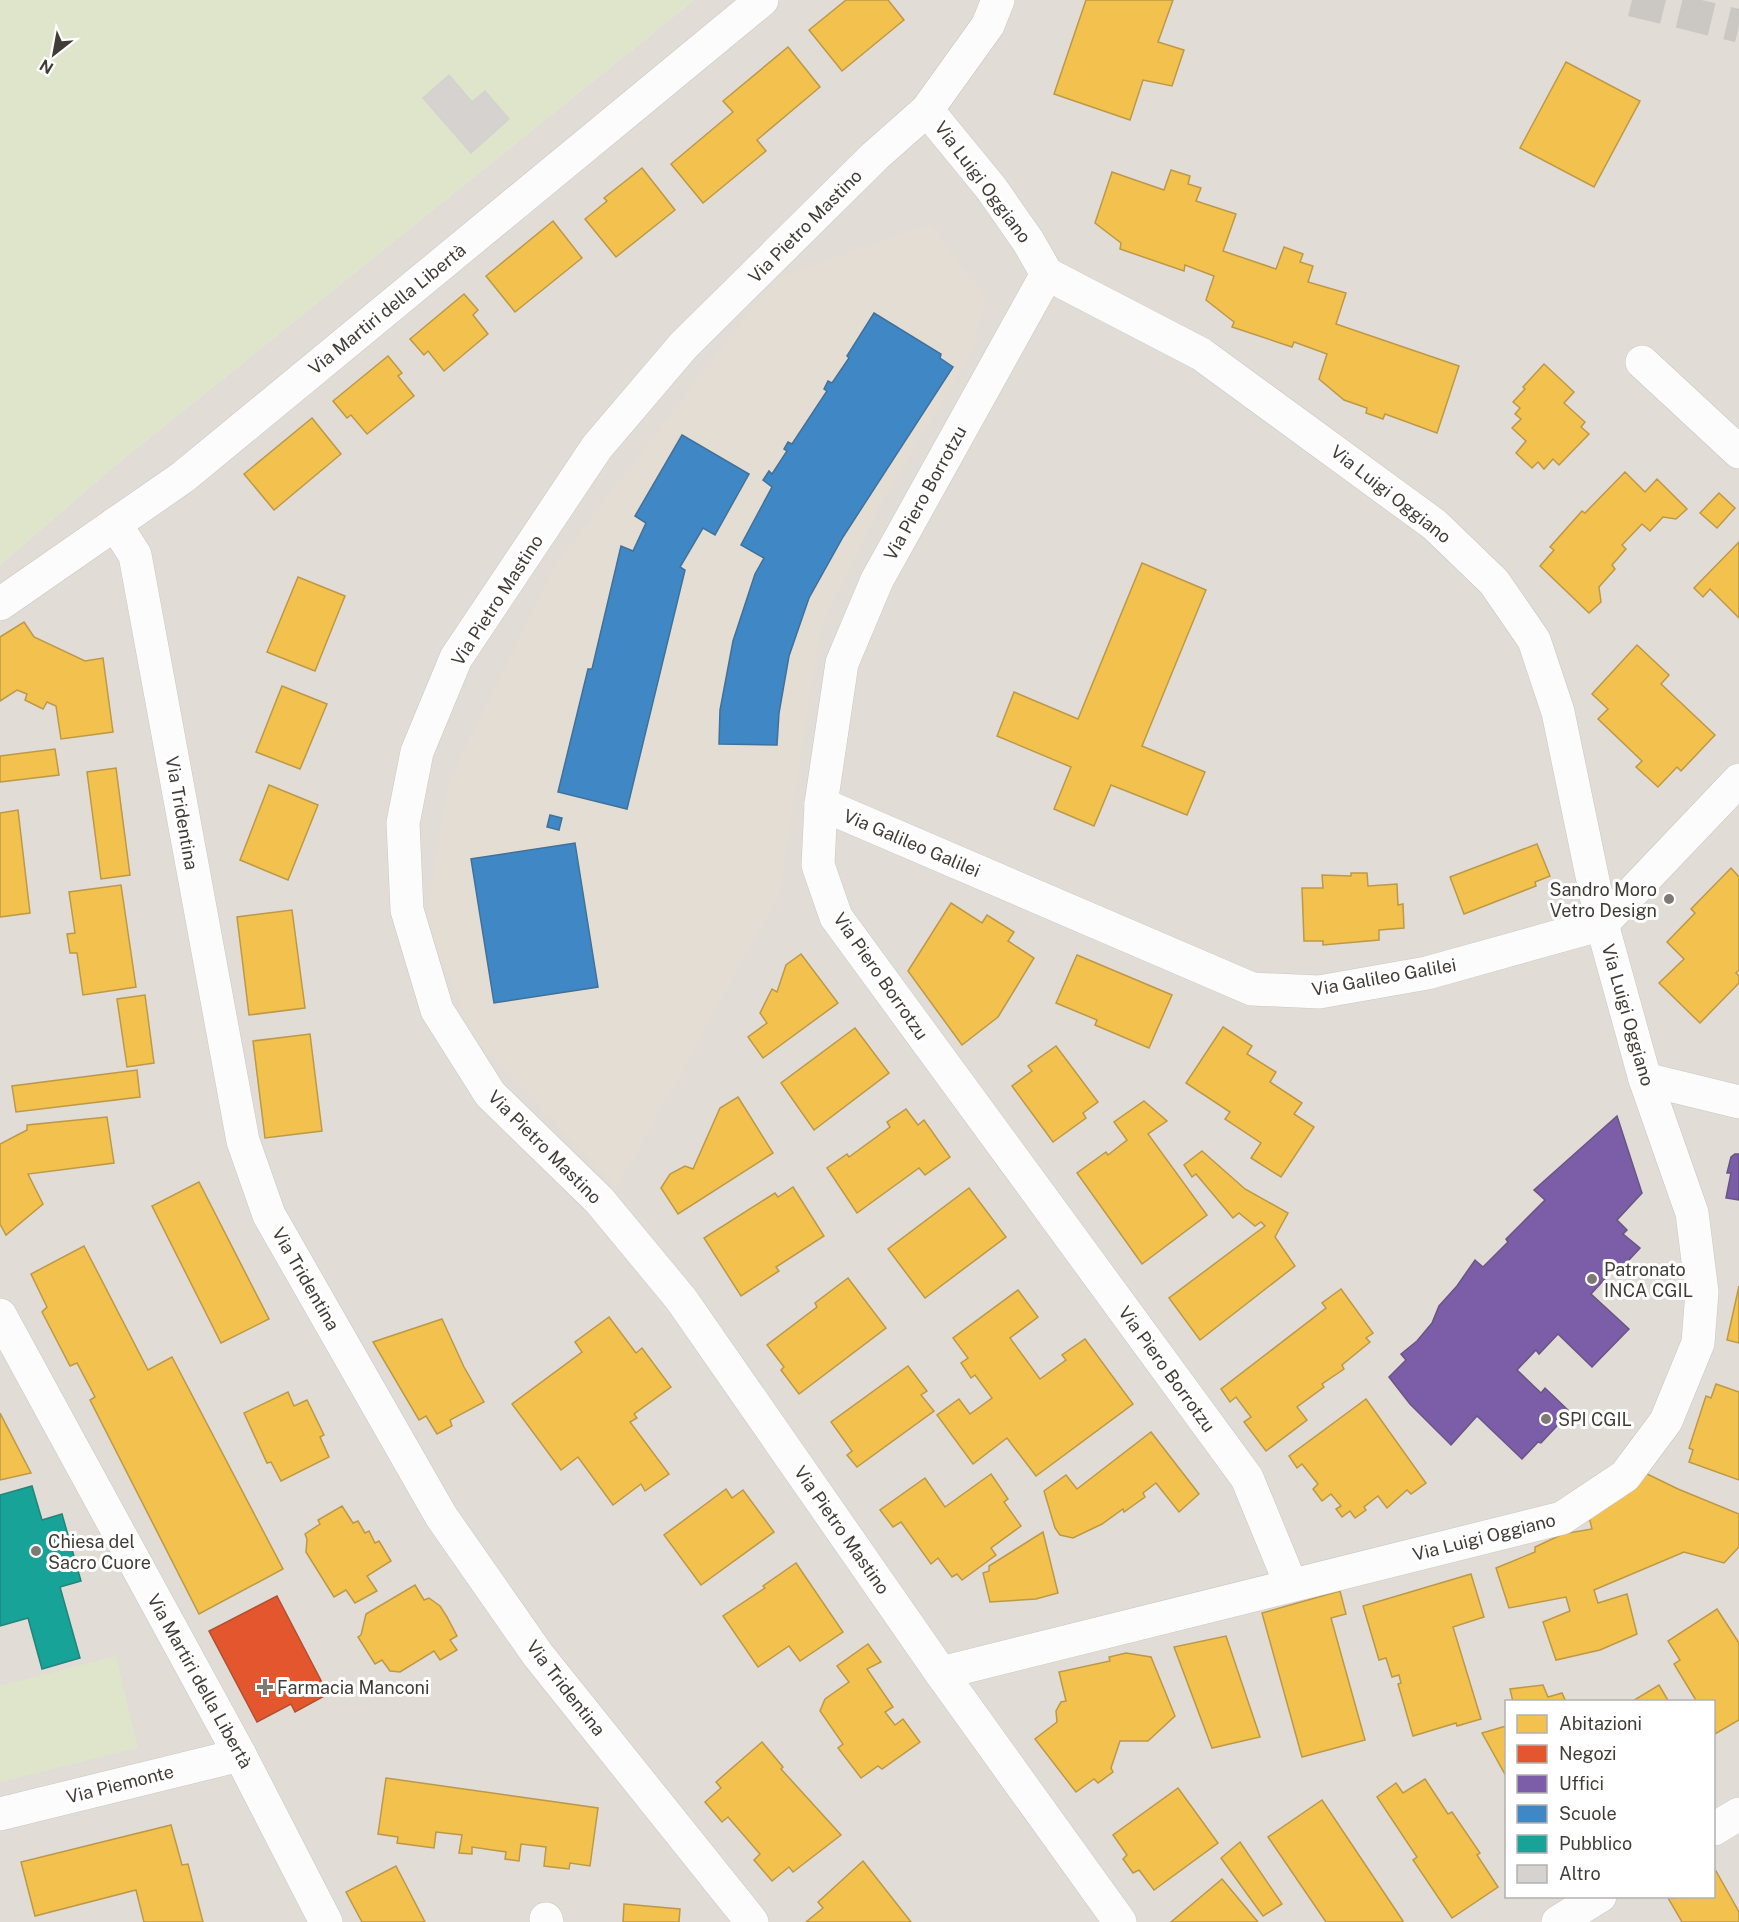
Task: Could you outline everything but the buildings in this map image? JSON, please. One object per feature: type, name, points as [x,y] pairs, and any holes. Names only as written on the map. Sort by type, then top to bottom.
[{"type":"street","name":"Via Martiri della Libertà","points":[[0,604],[183,477],[762,0]]},
{"type":"street","name":"Via Pietro Mastino","points":[[998,0],[988,25],[927,110],[875,156],[683,346],[597,447],[456,658],[417,752],[403,824],[407,910],[437,1010],[490,1094],[599,1200],[681,1299],[941,1673],[1120,1922]]},
{"type":"street","name":"Via Luigi Oggiano","points":[[927,110],[992,188],[1047,274],[1202,354],[1435,525],[1494,582],[1534,640],[1558,712],[1602,924],[1645,1079],[1692,1213],[1702,1292],[1698,1342],[1666,1421],[1625,1476],[1562,1518],[941,1673]]},
{"type":"street","name":"Via Piero Borrotzu","points":[[1047,274],[877,580],[842,663],[821,804],[819,865],[836,917],[1247,1478],[1291,1586]]},
{"type":"street","points":[[1642,362],[1739,452]]},
{"type":"street","name":"Via Tridentina","points":[[115,524],[135,555],[243,1141],[269,1215],[441,1516],[538,1655],[752,1922]]},
{"type":"street","points":[[1602,924],[1739,780]]},
{"type":"street","name":"Via Galileo Galilei","points":[[821,804],[1252,989],[1319,992],[1427,973],[1602,924]]},
{"type":"street","points":[[1645,1079],[1739,1102]]},
{"type":"street","name":"Via Martiri della Libertà","points":[[0,1316],[240,1755],[326,1922]]},
{"type":"street","name":"Via Piemonte","points":[[0,1814],[240,1755]]},
{"type":"street","points":[[1715,1828],[1739,1814]]},
{"type":"street","points":[[1558,1922],[1597,1898]]},
{"type":"shaded area","points":[[694,0],[1739,0],[1739,1922],[0,1922],[0,565],[112,468]]},
{"type":"shaded area","points":[[930,225],[985,296],[974,349],[881,503],[821,625],[779,894],[617,1188],[478,1041],[426,926],[448,784],[559,560],[776,278]]},
{"type":"green space","points":[[0,0],[694,0],[112,468],[0,565]]},
{"type":"green space","points":[[116,1656],[138,1748],[0,1782],[0,1686]]},
{"type":"tunnel","points":[[1632,0],[1739,26]]},
{"type":"place","name":"Sandro Moro Vetro Design","points":[[1669,899]]},
{"type":"place","name":"Patronato INCA CGIL","points":[[1592,1279]]},
{"type":"place","name":"SPI CGIL","points":[[1546,1419]]},
{"type":"place","name":"Chiesa del Sacro Cuore","points":[[36,1551]]},
{"type":"place","name":"Farmacia Manconi","points":[[265,1687]]}]
